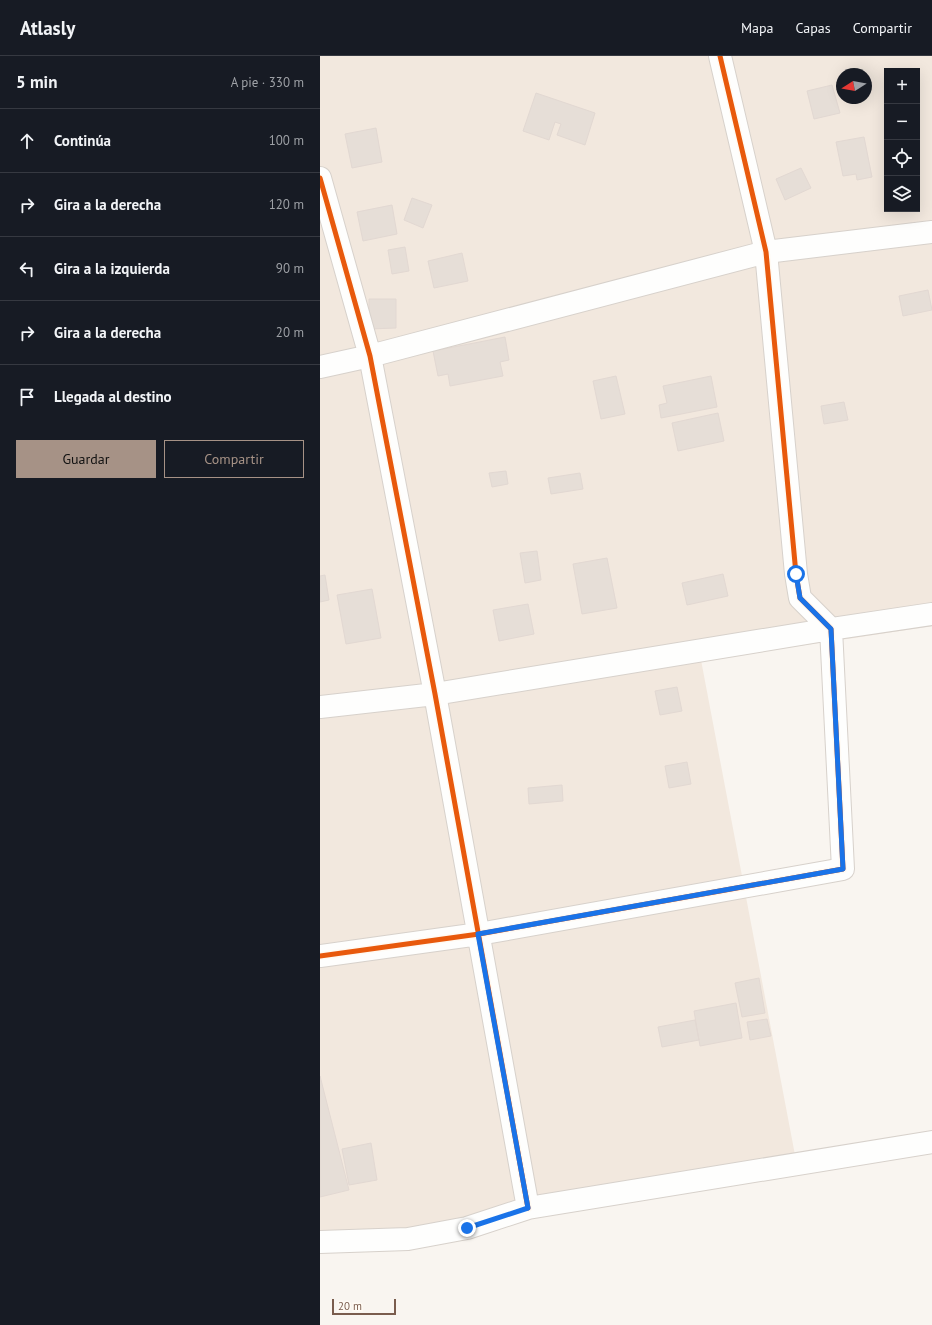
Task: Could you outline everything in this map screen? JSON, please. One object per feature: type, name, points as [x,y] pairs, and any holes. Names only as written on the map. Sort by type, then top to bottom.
[{"type":"street","points":[[320,956],[478,934],[843,869],[831,629],[800,598],[795,567],[766,252],[720,56]]},
{"type":"street","points":[[320,178],[370,356],[435,694],[528,1208]]},
{"type":"street","points":[[320,366],[370,356],[766,252],[932,232]]},
{"type":"street","points":[[320,707],[435,694],[831,629],[932,614]]},
{"type":"street","points":[[320,1242],[408,1239],[467,1228],[528,1208],[932,1142]]},
{"type":"shaded area","points":[[320,56],[932,56],[932,626],[701,660],[795,1155],[368,1239],[320,1240]]},
{"type":"building","points":[[832,85],[836,104],[837,104],[840,113],[814,119],[807,91]]},
{"type":"building","points":[[536,93],[595,113],[585,145],[557,135],[561,124],[555,122],[549,140],[523,131]]},
{"type":"building","points":[[376,128],[382,162],[352,168],[345,134]]},
{"type":"building","points":[[864,137],[872,177],[857,180],[856,174],[843,176],[836,142]]},
{"type":"building","points":[[801,168],[811,188],[785,200],[776,179]]},
{"type":"building","points":[[412,198],[432,205],[423,228],[404,220]]},
{"type":"building","points":[[392,205],[397,234],[363,241],[357,212]]},
{"type":"building","points":[[405,247],[409,271],[392,274],[388,250]]},
{"type":"building","points":[[462,253],[468,281],[434,288],[428,261]]},
{"type":"building","points":[[928,290],[932,310],[903,316],[899,296]]},
{"type":"building","points":[[369,299],[396,299],[396,328],[369,329]]},
{"type":"building","points":[[505,337],[509,360],[500,362],[503,376],[450,386],[448,374],[438,376],[433,351]]},
{"type":"building","points":[[616,376],[625,414],[601,419],[593,381]]},
{"type":"building","points":[[711,376],[717,407],[661,418],[659,405],[667,403],[663,386]]},
{"type":"building","points":[[844,402],[848,420],[824,424],[821,406]]},
{"type":"building","points":[[718,413],[724,441],[678,451],[672,423]]},
{"type":"building","points":[[506,471],[508,484],[492,487],[489,473]]},
{"type":"building","points":[[580,473],[583,489],[551,494],[548,478]]},
{"type":"building","points":[[537,551],[541,580],[525,583],[520,553]]},
{"type":"building","points":[[607,558],[617,608],[582,614],[573,564]]},
{"type":"building","points":[[723,574],[728,596],[687,605],[682,583]]},
{"type":"building","points":[[325,575],[329,600],[320,602],[320,576]]},
{"type":"building","points":[[372,589],[381,638],[346,644],[337,595]]},
{"type":"building","points":[[528,604],[534,634],[499,641],[493,610]]},
{"type":"building","points":[[677,687],[682,711],[660,715],[655,691]]},
{"type":"building","points":[[687,762],[691,784],[669,788],[665,766]]},
{"type":"building","points":[[562,785],[563,801],[529,804],[528,788]]},
{"type":"building","points":[[759,978],[765,1013],[742,1017],[735,983]]},
{"type":"building","points":[[736,1003],[742,1038],[700,1046],[694,1011]]},
{"type":"building","points":[[767,1019],[771,1036],[750,1040],[747,1022]]},
{"type":"building","points":[[695,1020],[699,1040],[662,1047],[658,1027]]},
{"type":"building","points":[[320,1076],[349,1190],[320,1197]]},
{"type":"building","points":[[371,1143],[377,1180],[349,1185],[342,1149]]},
{"type":"cycle path","points":[[320,956],[479,934],[843,869],[831,629],[800,598],[796,574],[766,252],[720,56]]},
{"type":"cycle path","points":[[320,178],[370,356],[435,694],[528,1208]]},
{"type":"route","points":[[467,1228],[528,1208],[478,934],[843,869],[831,629],[800,598],[796,574]]}]
